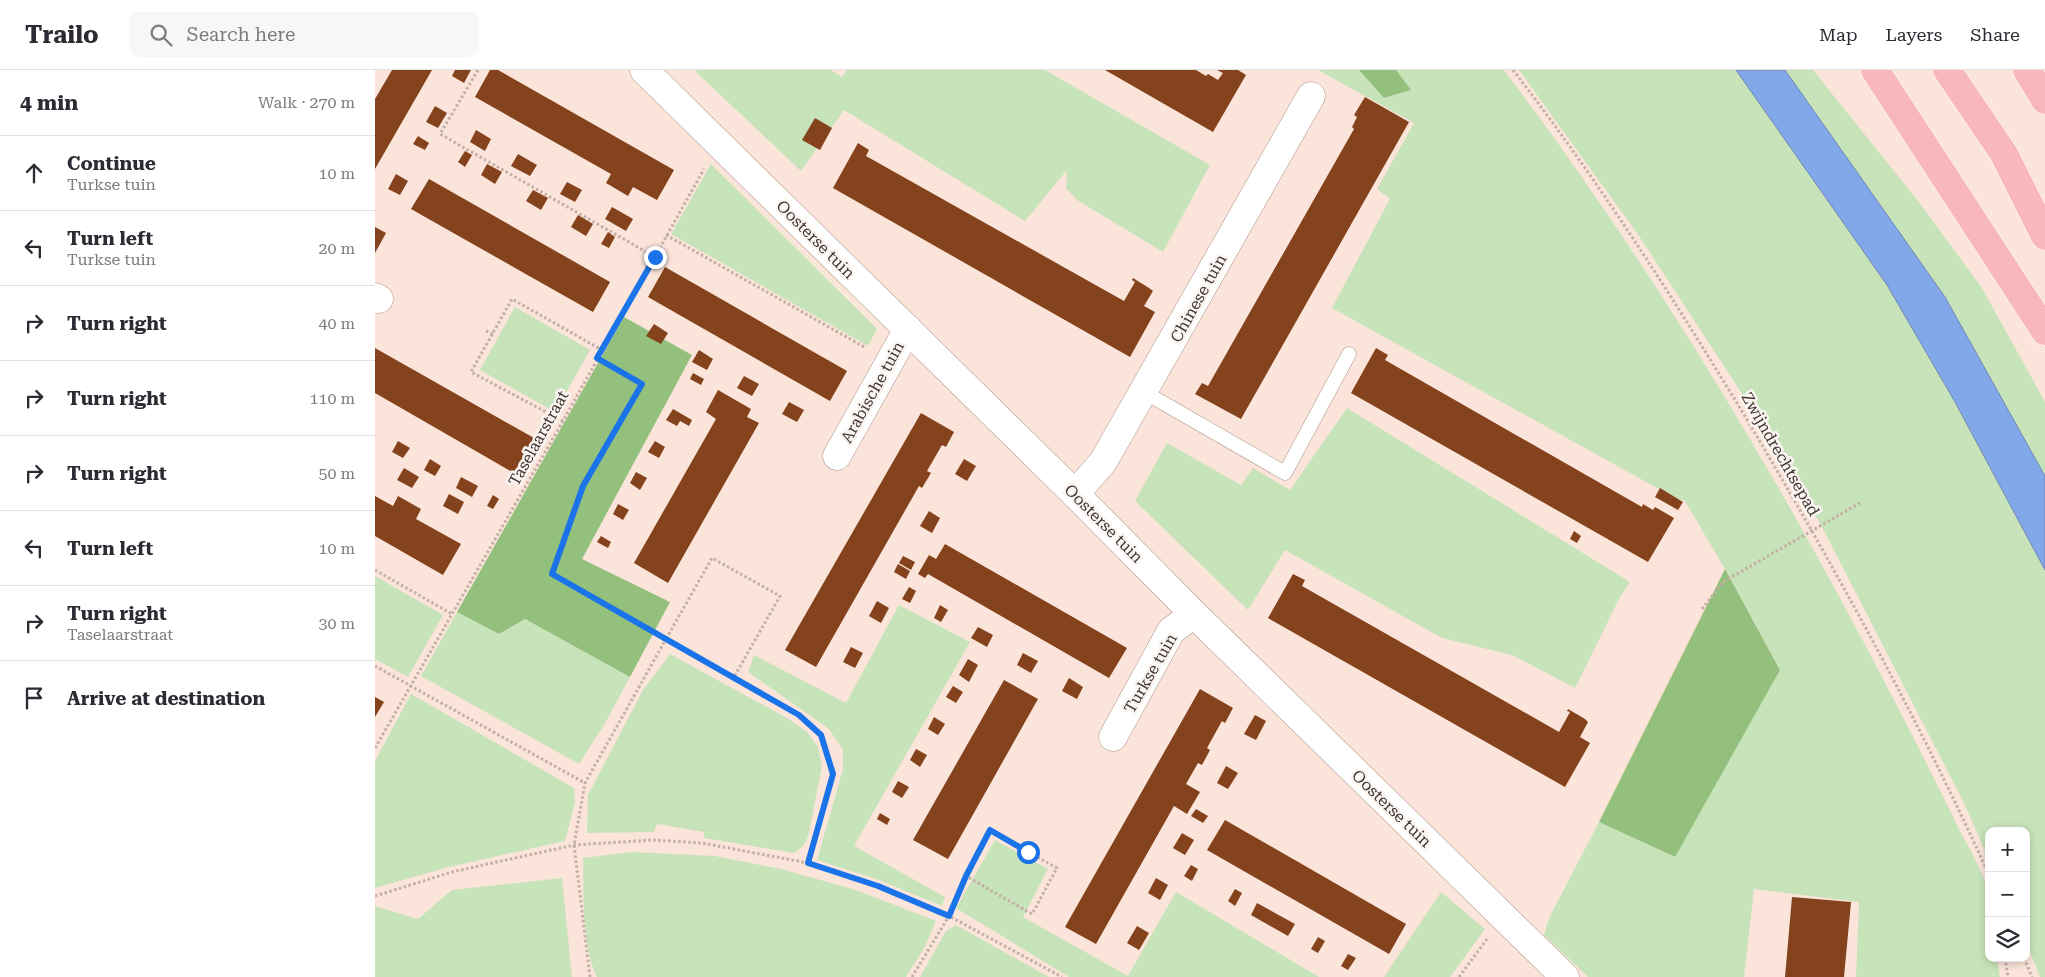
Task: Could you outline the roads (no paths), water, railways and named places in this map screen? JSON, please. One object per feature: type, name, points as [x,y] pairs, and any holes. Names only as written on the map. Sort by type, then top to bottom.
[{"type":"highway","points":[[1875,70],[2045,332]]},
{"type":"highway","points":[[1947,70],[2004,154],[2045,236]]},
{"type":"highway","points":[[2027,70],[2045,100]]},
{"type":"street","name":"Oosterse tuin","points":[[643,70],[1565,977]]},
{"type":"street","name":"Chinese tuin","points":[[1075,494],[1103,462],[1311,96]]},
{"type":"street","name":"Arabische tuin","points":[[837,456],[908,329]]},
{"type":"street","name":"Turkse tuin","points":[[1113,737],[1171,631],[1194,614]]},
{"type":"lane","points":[[1144,392],[1285,473],[1349,354]]},
{"type":"water","points":[[1736,70],[1785,70],[1945,297],[2045,476],[2045,570],[1955,402],[1887,285]]}]
